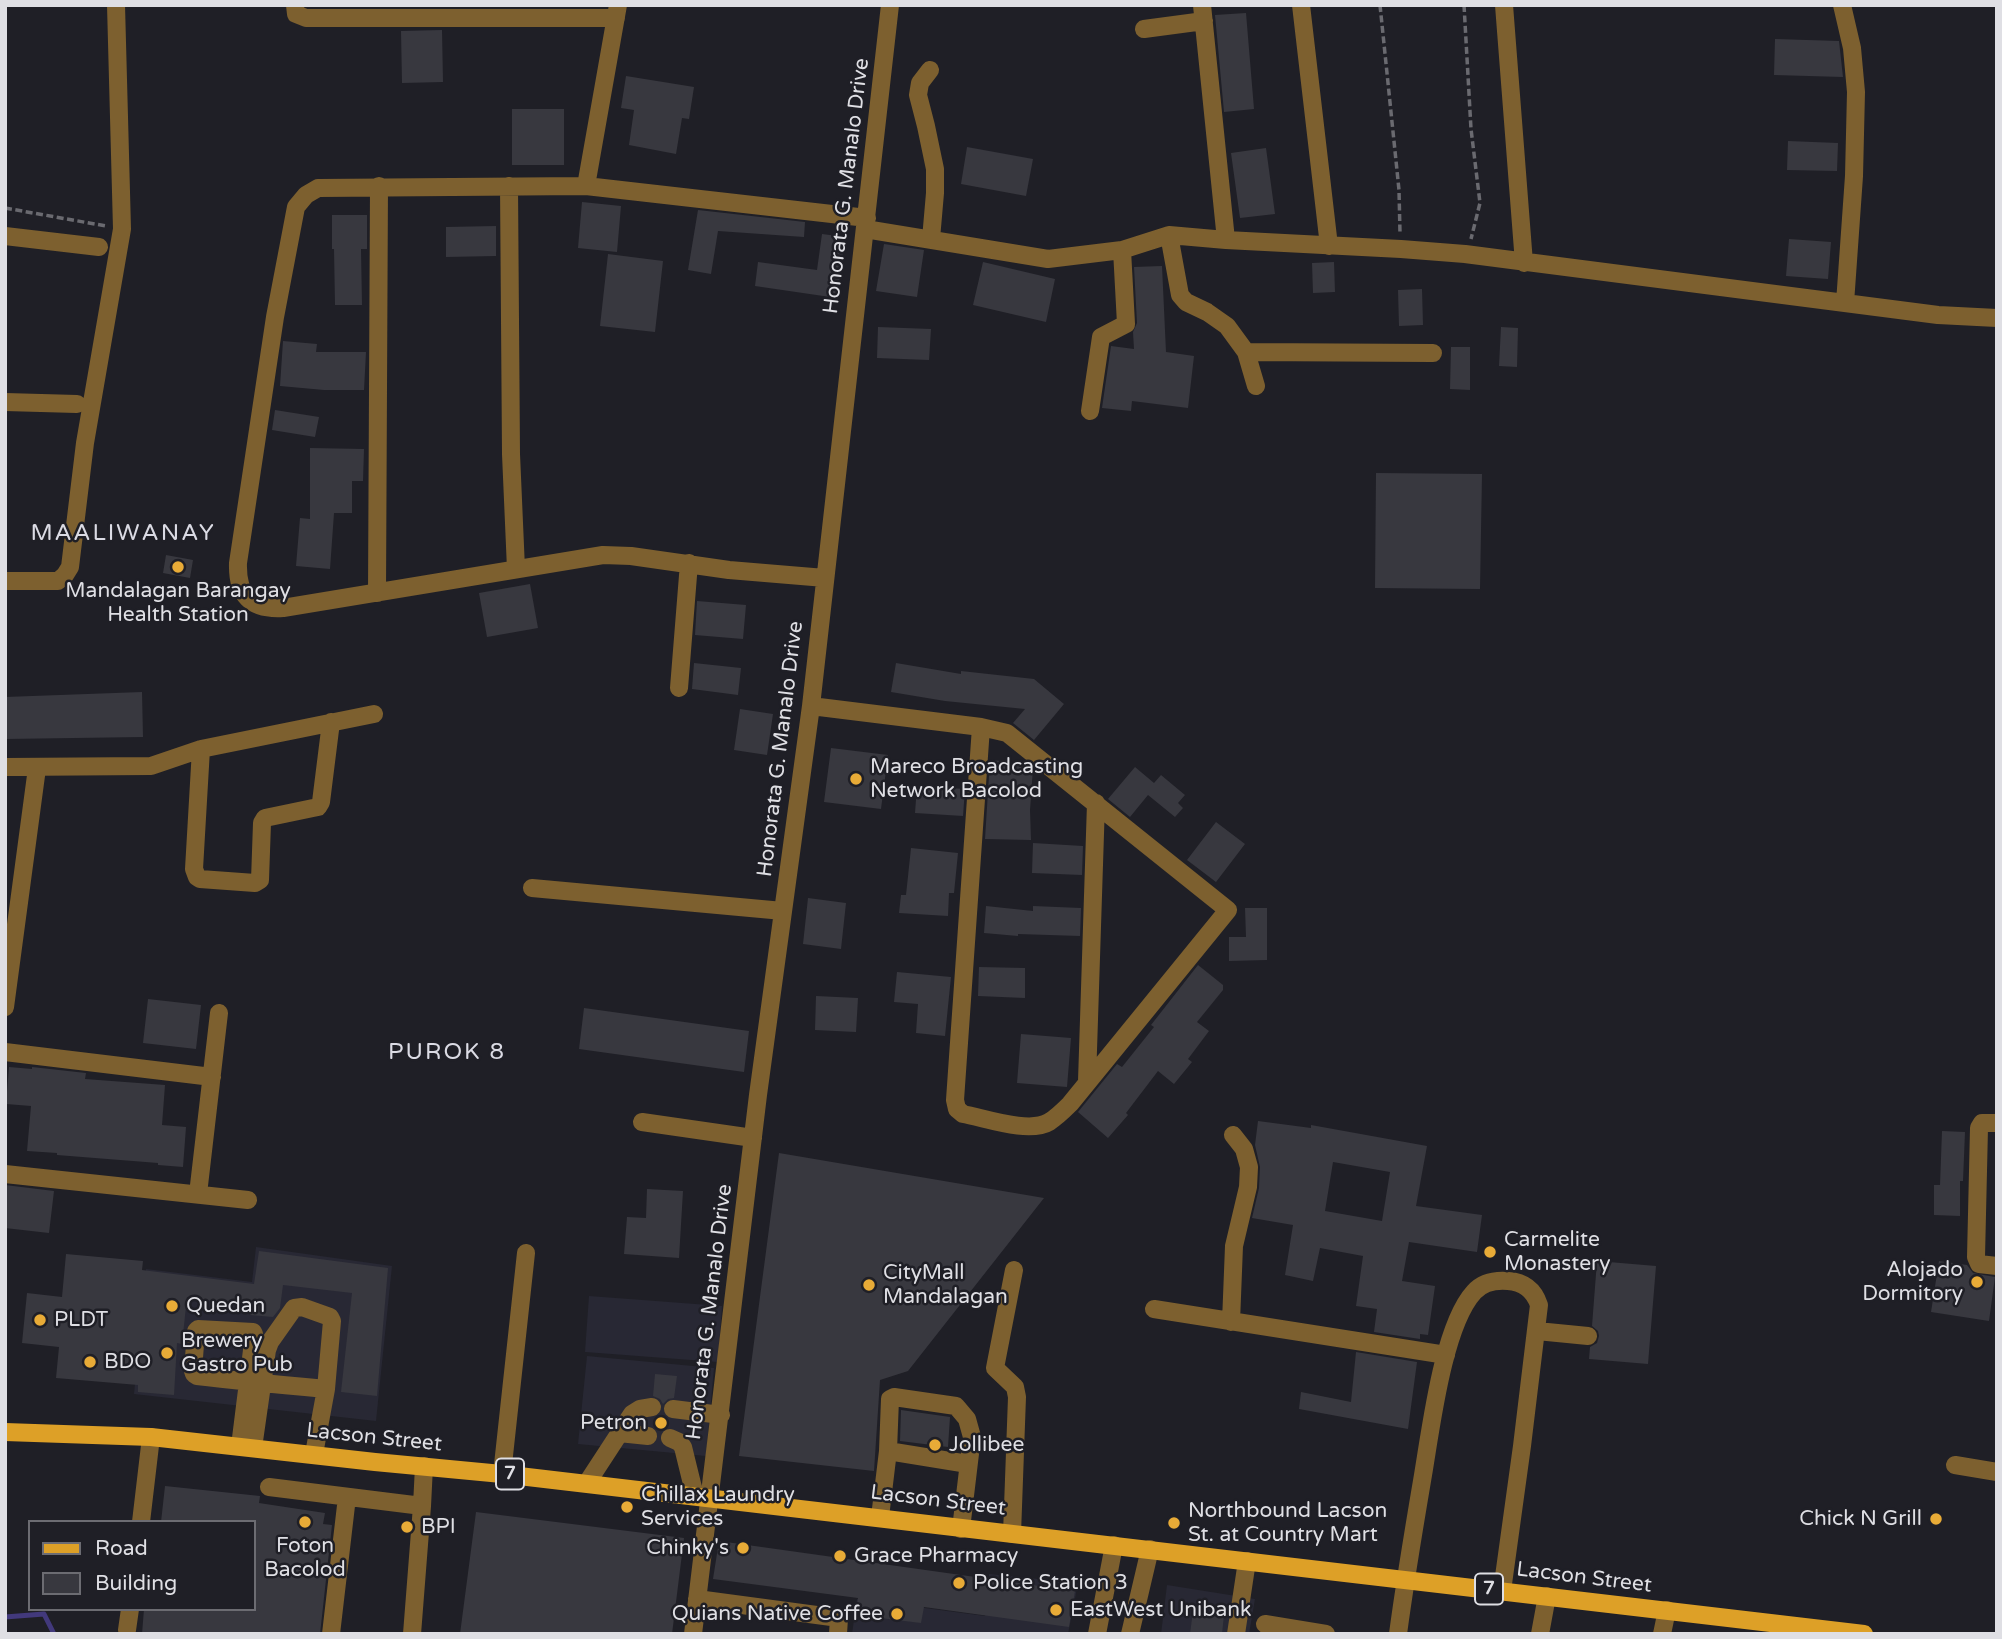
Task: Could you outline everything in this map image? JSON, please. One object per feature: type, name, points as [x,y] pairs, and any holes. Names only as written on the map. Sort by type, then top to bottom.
[{"type":"main road","name":"Lacson Street","points":[[5,1432],[151,1437],[587,1483],[1667,1610],[1780,1629],[1864,1634]]},
{"type":"street","points":[[5,581],[58,581],[70,566],[85,443],[122,229],[117,5]]},
{"type":"street","name":"Honorata G. Manalo Drive","points":[[693,1634],[703,1497],[720,1415],[753,1138],[811,706],[890,5]]},
{"type":"street","points":[[1301,5],[1329,246]]},
{"type":"street","points":[[1504,5],[1524,263]]},
{"type":"street","points":[[1842,5],[1852,48],[1856,92],[1854,176],[1845,303]]},
{"type":"street","points":[[295,9],[306,18],[617,11],[586,186]]},
{"type":"street","points":[[1144,29],[1203,13],[1226,240]]},
{"type":"street","points":[[930,70],[920,83],[918,96],[935,169],[931,239]]},
{"type":"street","points":[[377,593],[379,186]]},
{"type":"street","points":[[509,186],[511,454],[516,569]]},
{"type":"street","points":[[825,578],[729,570],[618,555],[516,569],[283,608],[269,609],[251,600],[242,592],[237,579],[238,563],[275,317],[296,207],[306,195],[318,188],[586,186],[866,223],[931,239],[1048,259],[1122,250],[1169,235],[1401,249],[1465,254],[1938,315],[1997,318]]},
{"type":"street","points":[[1169,235],[1180,295],[1227,326],[1246,352],[1256,386]]},
{"type":"street","points":[[5,236],[99,247]]},
{"type":"street","points":[[1090,411],[1101,337],[1126,324],[1122,250]]},
{"type":"street","points":[[1246,352],[1433,352]]},
{"type":"street","points":[[5,402],[77,404]]},
{"type":"street","points":[[679,688],[689,563]]},
{"type":"street","points":[[811,706],[981,727],[1007,733],[1226,906],[1226,915],[1059,1114],[1039,1126],[1014,1125],[963,1114],[956,1105],[981,727]]},
{"type":"street","points":[[5,767],[151,766],[201,749],[374,714]]},
{"type":"street","points":[[201,749],[194,869],[196,874],[200,878],[255,883],[260,880],[262,822],[265,818],[318,807],[321,802],[331,722]]},
{"type":"street","points":[[5,1007],[37,768]]},
{"type":"street","points":[[1087,1081],[1096,803]]},
{"type":"street","points":[[531,888],[783,911]]},
{"type":"street","points":[[198,1194],[219,1013]]},
{"type":"street","points":[[5,1052],[212,1077]]},
{"type":"street","points":[[642,1122],[753,1138]]},
{"type":"street","points":[[1997,1123],[1982,1123],[1979,1128],[1976,1257],[1979,1264],[1997,1266]]},
{"type":"street","points":[[1231,1322],[1234,1246],[1248,1188],[1249,1167],[1244,1149],[1233,1135]]},
{"type":"street","points":[[5,1174],[248,1200]]},
{"type":"street","points":[[502,1474],[526,1253]]},
{"type":"street","points":[[1012,1534],[1017,1397],[1014,1387],[995,1368],[1014,1269]]},
{"type":"street","points":[[1398,1634],[1430,1430],[1450,1338],[1475,1290],[1494,1280],[1517,1281],[1530,1288],[1539,1305],[1502,1591]]},
{"type":"street","points":[[247,1447],[256,1382],[270,1342],[294,1308],[302,1307],[330,1317],[332,1321],[326,1389],[314,1454]]},
{"type":"street","points":[[1154,1309],[1446,1355]]},
{"type":"street","points":[[1537,1331],[1588,1336]]},
{"type":"street","points":[[256,1382],[326,1389]]},
{"type":"street","points":[[880,1517],[892,1398],[956,1406],[971,1427],[972,1437],[961,1529]]},
{"type":"street","points":[[587,1483],[632,1414],[652,1407]]},
{"type":"street","points":[[673,1409],[720,1415]]},
{"type":"street","points":[[620,1433],[648,1436]]},
{"type":"street","points":[[141,1520],[151,1437]]},
{"type":"street","points":[[670,1438],[683,1447],[703,1497]]},
{"type":"street","points":[[888,1451],[968,1464]]},
{"type":"street","points":[[1955,1465],[1997,1472]]},
{"type":"street","points":[[412,1634],[424,1466]]},
{"type":"street","points":[[269,1488],[422,1506]]},
{"type":"street","points":[[331,1634],[347,1497]]},
{"type":"street","points":[[1097,1634],[1114,1545]]},
{"type":"street","points":[[1130,1634],[1150,1549]]},
{"type":"street","points":[[1236,1634],[1247,1561]]},
{"type":"street","points":[[1540,1634],[1547,1596]]},
{"type":"street","points":[[697,1599],[839,1618],[838,1634]]},
{"type":"street","points":[[1662,1634],[1667,1610]]},
{"type":"street","points":[[127,1630],[130,1611]]},
{"type":"street","points":[[1265,1624],[1325,1634]]},
{"type":"path","points":[[1380,5],[1399,190],[1401,249]]},
{"type":"path","points":[[1464,5],[1480,203],[1465,254]]},
{"type":"path","points":[[5,208],[122,229]]},
{"type":"shaded area","points":[[256,1247],[392,1266],[376,1421],[134,1394],[146,1269],[252,1282]]},
{"type":"shaded area","points":[[589,1296],[722,1306],[718,1362],[585,1352]]},
{"type":"shaded area","points":[[587,1356],[714,1368],[706,1456],[578,1444]]},
{"type":"shaded area","points":[[989,1574],[1078,1583],[1068,1634],[852,1634],[857,1599],[985,1616]]},
{"type":"shaded area","points":[[1167,1585],[1255,1599],[1249,1634],[1161,1634]]},
{"type":"building","points":[[1246,13],[1254,109],[1224,112],[1215,15]]},
{"type":"building","points":[[442,30],[443,82],[402,83],[401,31]]},
{"type":"building","points":[[1775,39],[1839,41],[1843,77],[1774,75]]},
{"type":"building","points":[[626,76],[694,87],[689,119],[682,118],[676,154],[629,145],[634,110],[621,108]]},
{"type":"building","points":[[512,109],[564,109],[564,165],[512,165]]},
{"type":"building","points":[[1788,141],[1838,143],[1837,171],[1787,170]]},
{"type":"building","points":[[967,147],[1033,159],[1026,196],[961,184]]},
{"type":"building","points":[[1266,148],[1275,214],[1240,218],[1231,153]]},
{"type":"building","points":[[582,202],[621,206],[617,252],[578,248]]},
{"type":"building","points":[[698,210],[805,222],[804,237],[718,231],[711,274],[688,270]]},
{"type":"building","points":[[332,215],[367,215],[367,249],[361,249],[362,305],[335,305]]},
{"type":"building","points":[[496,226],[496,256],[446,257],[446,227]]},
{"type":"building","points":[[822,234],[845,237],[837,298],[755,286],[758,262],[817,270]]},
{"type":"building","points":[[1789,239],[1831,242],[1828,279],[1786,276]]},
{"type":"building","points":[[884,244],[924,250],[917,297],[876,291]]},
{"type":"building","points":[[608,254],[663,261],[655,332],[600,326]]},
{"type":"building","points":[[983,262],[1055,279],[1046,322],[973,305]]},
{"type":"building","points":[[1334,262],[1335,292],[1313,293],[1312,263]]},
{"type":"building","points":[[1162,266],[1166,352],[1194,356],[1188,408],[1132,401],[1131,411],[1102,408],[1111,346],[1134,349],[1133,332],[1137,323],[1134,267]]},
{"type":"building","points":[[1422,289],[1423,325],[1399,326],[1398,290]]},
{"type":"building","points":[[878,327],[931,329],[929,360],[877,358]]},
{"type":"building","points":[[1501,327],[1518,328],[1517,367],[1499,366]]},
{"type":"building","points":[[283,341],[317,344],[316,352],[366,352],[364,390],[280,386]]},
{"type":"building","points":[[1451,347],[1470,347],[1470,390],[1450,389]]},
{"type":"building","points":[[275,410],[319,417],[315,437],[272,430]]},
{"type":"building","points":[[310,448],[364,449],[363,481],[352,481],[352,513],[334,513],[330,569],[296,566],[300,518],[310,519]]},
{"type":"building","points":[[1376,473],[1482,474],[1480,589],[1375,588]]},
{"type":"building","name":"Mandalagan Barangay Health Station","points":[[166,555],[193,560],[190,578],[163,573]]},
{"type":"building","points":[[530,584],[538,628],[487,637],[479,593]]},
{"type":"building","points":[[697,601],[746,605],[743,639],[695,635]]},
{"type":"building","points":[[694,663],[741,668],[738,695],[692,689]]},
{"type":"building","points":[[896,663],[961,674],[961,671],[1034,679],[1064,704],[1034,740],[1013,723],[1025,709],[945,701],[891,692]]},
{"type":"building","points":[[142,692],[143,737],[5,739],[5,697]]},
{"type":"building","points":[[740,709],[773,714],[767,755],[734,750]]},
{"type":"building","name":"Mareco Broadcasting Network Bacolod","points":[[831,748],[888,755],[881,809],[824,802]]},
{"type":"building","points":[[990,760],[1026,763],[1033,768],[1031,840],[985,839]]},
{"type":"building","points":[[1135,767],[1154,783],[1161,775],[1185,795],[1178,803],[1183,808],[1175,817],[1148,795],[1130,817],[1108,799]]},
{"type":"building","points":[[917,786],[965,789],[963,816],[915,813]]},
{"type":"building","points":[[1216,822],[1245,844],[1216,882],[1187,860]]},
{"type":"building","points":[[1033,843],[1083,846],[1082,875],[1032,873]]},
{"type":"building","points":[[911,848],[958,853],[954,893],[949,893],[948,916],[899,913],[901,895],[906,895]]},
{"type":"building","points":[[808,898],[846,903],[841,949],[803,944]]},
{"type":"building","points":[[986,906],[1033,911],[1033,906],[1081,908],[1080,936],[984,933]]},
{"type":"building","points":[[1245,908],[1267,908],[1267,960],[1229,961],[1229,937],[1246,937]]},
{"type":"building","points":[[1198,965],[1223,985],[1223,990],[1197,1022],[1209,1031],[1188,1059],[1192,1062],[1174,1084],[1158,1071],[1126,1113],[1128,1115],[1108,1138],[1078,1112],[1117,1064],[1122,1067]]},
{"type":"building","points":[[979,967],[1025,968],[1025,998],[978,996]]},
{"type":"building","points":[[897,972],[951,977],[945,1036],[916,1033],[918,1004],[894,1002]]},
{"type":"building","points":[[816,996],[858,998],[856,1032],[815,1030]]},
{"type":"building","points":[[148,999],[201,1005],[196,1049],[143,1043]]},
{"type":"building","points":[[584,1008],[749,1031],[744,1072],[579,1049]]},
{"type":"building","points":[[1021,1034],[1071,1038],[1067,1087],[1017,1083]]},
{"type":"building","points":[[9,1067],[86,1073],[85,1079],[165,1085],[162,1125],[186,1127],[183,1167],[27,1151],[31,1106],[6,1104]]},
{"type":"building","points":[[1258,1121],[1311,1128],[1311,1125],[1427,1146],[1416,1206],[1482,1215],[1477,1252],[1409,1242],[1402,1281],[1435,1286],[1428,1335],[1420,1334],[1420,1339],[1374,1332],[1377,1309],[1356,1306],[1363,1256],[1320,1248],[1313,1281],[1285,1275],[1293,1225],[1252,1218],[1259,1188],[1260,1167],[1255,1145]],"holes":[[[1333,1162],[1390,1172],[1382,1221],[1325,1211]]]},
{"type":"building","points":[[1942,1131],[1965,1132],[1960,1216],[1934,1215],[1934,1185],[1940,1185]]},
{"type":"building","name":"CityMall Mandalagan","points":[[779,1153],[1044,1198],[908,1371],[880,1380],[874,1471],[739,1456]]},
{"type":"building","points":[[5,1185],[54,1191],[49,1233],[5,1228]]},
{"type":"building","points":[[647,1189],[683,1191],[679,1258],[624,1254],[627,1217],[646,1218]]},
{"type":"building","points":[[259,1251],[388,1268],[377,1396],[341,1392],[352,1293],[283,1285],[280,1308],[273,1317],[250,1315],[251,1307],[187,1297],[182,1344],[177,1343],[174,1395],[138,1392],[138,1385],[56,1378],[59,1347],[22,1343],[27,1293],[62,1297],[66,1254],[143,1261],[142,1270],[254,1284]]},
{"type":"building","points":[[1597,1261],[1656,1266],[1648,1364],[1589,1359],[1590,1347],[1597,1343],[1599,1336],[1592,1326]]},
{"type":"building","points":[[1939,1261],[1967,1265],[1973,1273],[1995,1277],[1989,1321],[1931,1312]]},
{"type":"building","points":[[1356,1352],[1417,1362],[1408,1429],[1299,1409],[1301,1392],[1351,1402]]},
{"type":"building","points":[[655,1374],[677,1376],[674,1398],[663,1404],[653,1396]]},
{"type":"building","points":[[901,1410],[950,1417],[948,1447],[900,1441]]},
{"type":"building","points":[[165,1486],[260,1496],[259,1503],[325,1513],[323,1524],[332,1525],[320,1634],[142,1634],[144,1611],[256,1611],[256,1520],[161,1520]]},
{"type":"building","points":[[476,1512],[684,1538],[672,1634],[460,1634]]},
{"type":"building","points":[[719,1541],[1075,1591],[1069,1627],[924,1607],[921,1623],[856,1615],[858,1598],[713,1579]]},
{"type":"building","points":[[1193,1611],[1224,1615],[1222,1634],[1190,1634]]},
{"type":"waterway","points":[[5,1617],[44,1614],[54,1634]]},
{"type":"place","name":"Mandalagan Barangay Health Station","points":[[178,567]]},
{"type":"place","name":"Mareco Broadcasting Network Bacolod","points":[[856,779]]},
{"type":"place","name":"Carmelite Monastery","points":[[1490,1252]]},
{"type":"place","name":"Alojado Dormitory","points":[[1977,1282]]},
{"type":"place","name":"CityMall Mandalagan","points":[[869,1285]]},
{"type":"place","name":"Quedan","points":[[172,1306]]},
{"type":"place","name":"PLDT","points":[[40,1320]]},
{"type":"place","name":"Brewery Gastro Pub","points":[[167,1353]]},
{"type":"place","name":"BDO","points":[[90,1362]]},
{"type":"place","name":"Petron","points":[[661,1423]]},
{"type":"place","name":"Jollibee","points":[[935,1445]]},
{"type":"place","name":"Chillax Laundry Services","points":[[627,1507]]},
{"type":"place","name":"Chick N Grill","points":[[1936,1519]]},
{"type":"place","name":"Foton Bacolod","points":[[305,1522]]},
{"type":"place","name":"Northbound Lacson St. at Country Mart","points":[[1174,1523]]},
{"type":"place","name":"BPI","points":[[407,1527]]},
{"type":"place","name":"Chinky's","points":[[743,1548]]},
{"type":"place","name":"Grace Pharmacy","points":[[840,1556]]},
{"type":"place","name":"Police Station 3","points":[[959,1583]]},
{"type":"place","name":"EastWest Unibank","points":[[1056,1610]]},
{"type":"place","name":"Quians Native Coffee","points":[[897,1614]]},
{"type":"district","name":"MAALIWANAY","points":[[123,534]]},
{"type":"district","name":"PUROK 8","points":[[447,1053]]}]
